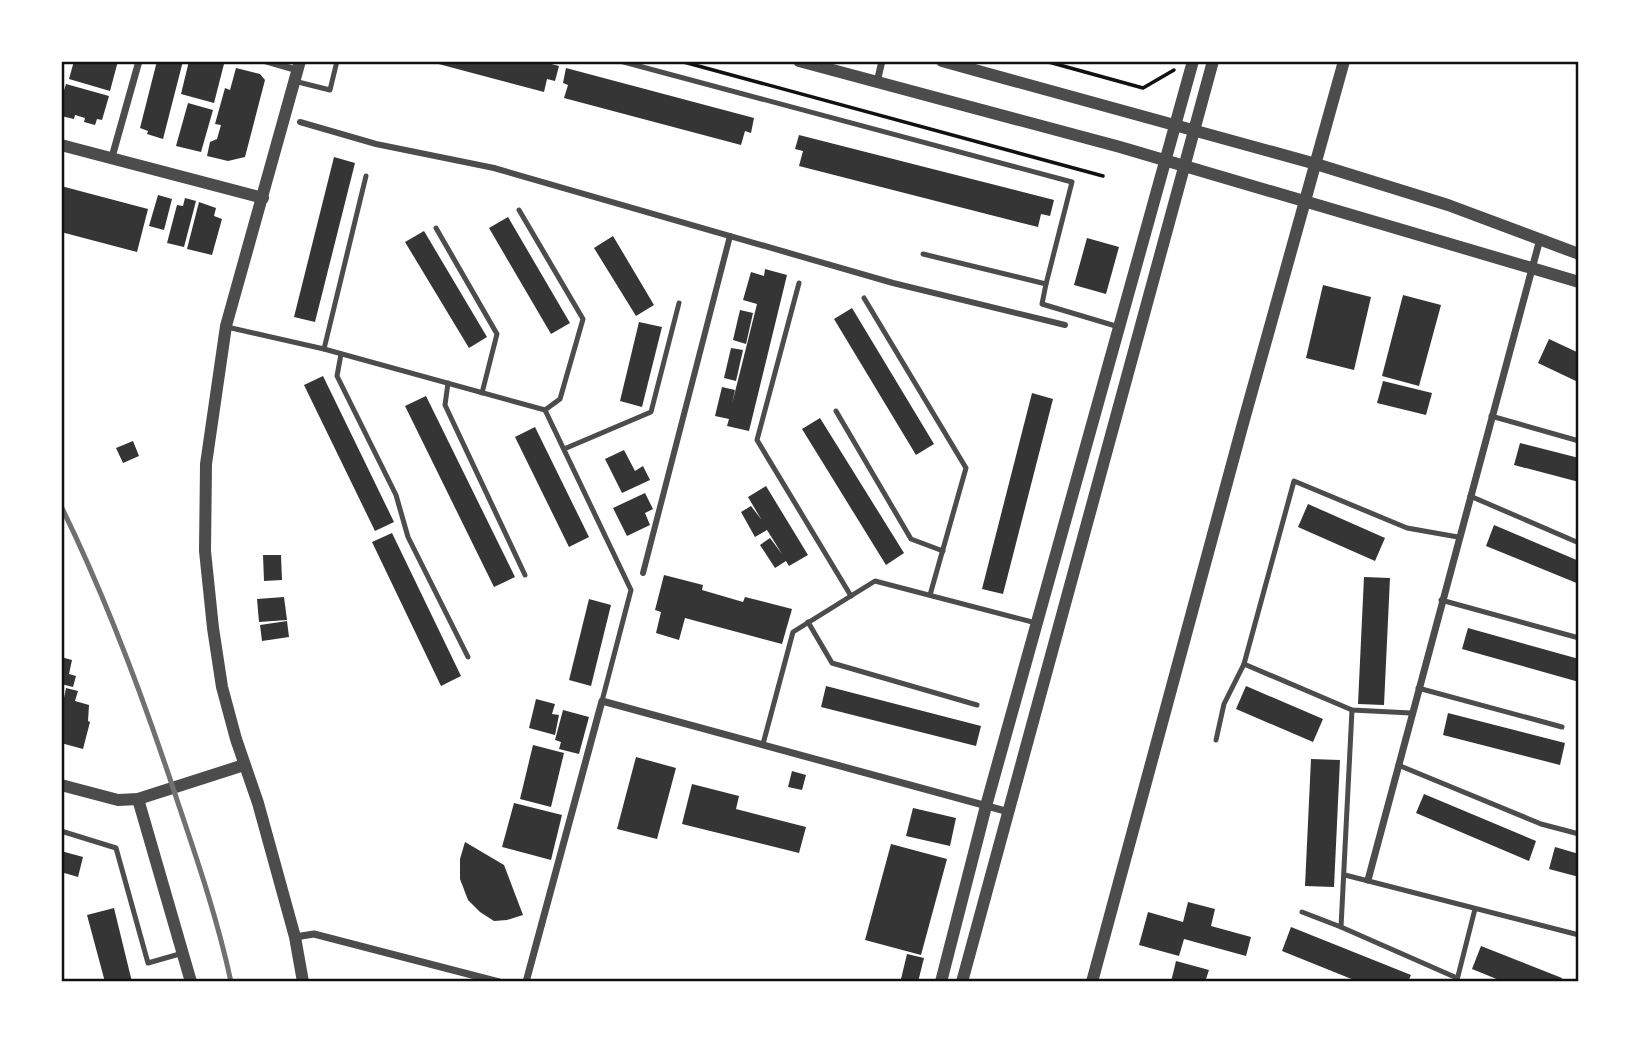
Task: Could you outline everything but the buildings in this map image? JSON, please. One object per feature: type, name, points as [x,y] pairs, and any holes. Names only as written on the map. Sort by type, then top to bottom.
[{"type":"street","points":[[112,157],[139,61]]},
{"type":"street","points":[[266,61],[297,71],[226,326],[206,464],[205,551],[222,687],[295,937],[303,982]]},
{"type":"street","points":[[799,61],[1184,166],[1579,282]]},
{"type":"street","points":[[877,82],[882,61]]},
{"type":"street","points":[[942,61],[1316,164],[1448,205],[1579,254]]},
{"type":"street","points":[[941,982],[986,806],[1193,61]]},
{"type":"street","points":[[962,982],[1213,61]]},
{"type":"street","points":[[1093,982],[1344,61]]},
{"type":"street","points":[[300,122],[376,144],[494,168],[893,283],[1065,325]]},
{"type":"street","points":[[61,145],[263,198]]},
{"type":"street","points":[[643,573],[730,236]]},
{"type":"street","points":[[1368,880],[1540,239]]},
{"type":"street","points":[[526,982],[602,701],[1009,813]]},
{"type":"street","points":[[61,785],[118,800],[138,799],[244,765]]},
{"type":"street","points":[[138,799],[191,982]]},
{"type":"street","points":[[295,937],[314,934],[499,982]]},
{"type":"lane","points":[[297,71],[330,90],[337,61]]},
{"type":"lane","points":[[620,61],[1072,181],[1042,304],[1119,327]]},
{"type":"lane","points":[[324,349],[366,176]]},
{"type":"lane","points":[[519,210],[583,319],[560,399],[545,410]]},
{"type":"lane","points":[[436,228],[497,334],[482,393]]},
{"type":"lane","points":[[923,254],[1046,284]]},
{"type":"lane","points":[[799,284],[758,440],[851,596]]},
{"type":"lane","points":[[864,298],[966,468],[930,596]]},
{"type":"lane","points":[[564,449],[651,412],[679,303]]},
{"type":"lane","points":[[226,326],[324,349],[545,410],[631,590],[602,701]]},
{"type":"lane","points":[[341,354],[337,376],[396,495],[408,537],[468,657]]},
{"type":"lane","points":[[447,383],[445,405],[525,575]]},
{"type":"lane","points":[[836,411],[911,539],[943,551]]},
{"type":"lane","points":[[1491,416],[1579,441]]},
{"type":"lane","points":[[1216,740],[1224,704],[1244,664],[1294,481],[1407,527],[1458,537]]},
{"type":"lane","points":[[1470,496],[1579,543]]},
{"type":"lane","points":[[763,744],[793,632],[875,581],[1037,624]]},
{"type":"lane","points":[[1441,600],[1579,638]]},
{"type":"lane","points":[[808,622],[832,663],[977,705]]},
{"type":"lane","points":[[1244,664],[1352,710],[1411,713]]},
{"type":"lane","points":[[1418,688],[1562,727]]},
{"type":"lane","points":[[1341,927],[1352,710]]},
{"type":"lane","points":[[1398,765],[1541,824],[1579,834]]},
{"type":"lane","points":[[61,831],[117,848],[148,963],[184,953]]},
{"type":"lane","points":[[1345,875],[1579,935]]},
{"type":"lane","points":[[1302,912],[1457,980],[1475,909]]},
{"type":"path","points":[[680,61],[1103,176]]},
{"type":"path","points":[[1045,61],[1143,88],[1174,70],[1177,61]]},
{"type":"railway","points":[[61,506],[110,616],[152,727],[207,892],[231,982]]}]
